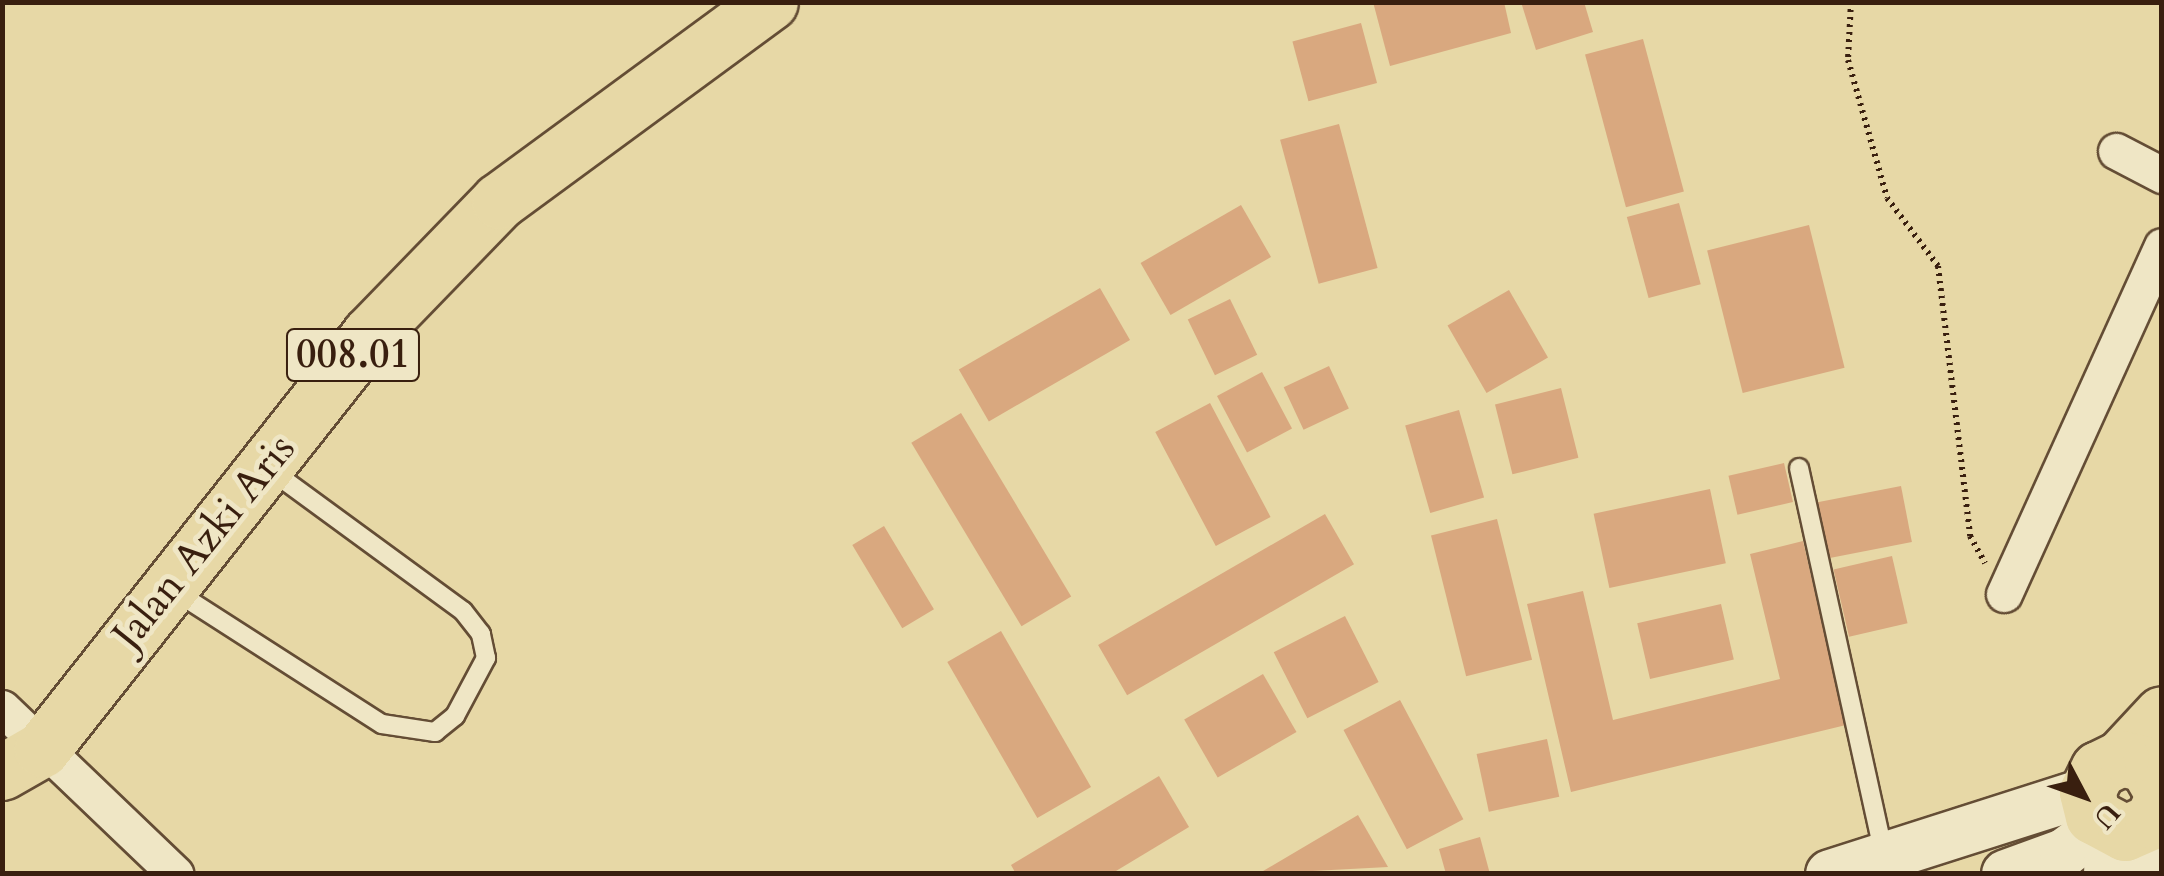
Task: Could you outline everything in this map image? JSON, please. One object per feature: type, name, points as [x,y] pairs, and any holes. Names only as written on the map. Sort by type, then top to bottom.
[{"type":"main road","name":"Jalan Azki Aris","points":[[22,760],[168,587],[370,334],[499,201],[770,2]]},
{"type":"main road","points":[[2006,874],[2064,853],[2127,819],[2162,714]]},
{"type":"main road","points":[[1830,874],[1884,856],[2127,819]]},
{"type":"street","points":[[2116,151],[2162,175]]},
{"type":"street","points":[[2004,594],[2162,246]]},
{"type":"street","points":[[2,708],[22,760],[176,874]]},
{"type":"lane","points":[[168,587],[382,724],[434,732],[455,716],[486,658],[481,634],[463,611],[265,465]]},
{"type":"lane","points":[[1798,468],[1884,856]]},
{"type":"path","points":[[1851,2],[1848,60],[1886,198],[1938,266],[1970,536],[2004,594]]},
{"type":"building","points":[[1373,2],[1504,2],[1511,33],[1390,66]]},
{"type":"building","points":[[1521,2],[1584,2],[1593,32],[1536,50]]},
{"type":"building","points":[[1361,23],[1377,83],[1308,101],[1292,41]]},
{"type":"building","points":[[1643,39],[1684,192],[1626,207],[1585,55]]},
{"type":"building","points":[[1339,124],[1378,268],[1319,284],[1280,140]]},
{"type":"building","points":[[1679,203],[1701,284],[1649,298],[1627,217]]},
{"type":"building","points":[[1241,205],[1271,257],[1171,315],[1141,263]]},
{"type":"building","points":[[1809,225],[1845,368],[1743,393],[1707,250]]},
{"type":"building","points":[[1100,288],[1130,340],[989,421],[959,370]]},
{"type":"building","points":[[1509,290],[1548,358],[1487,393],[1448,326]]},
{"type":"building","points":[[1230,299],[1257,355],[1215,375],[1188,320]]},
{"type":"building","points":[[1329,366],[1349,409],[1304,430],[1284,387]]},
{"type":"building","points":[[1262,372],[1292,429],[1247,452],[1217,396]]},
{"type":"building","points":[[1561,388],[1578,458],[1512,474],[1495,404]]},
{"type":"building","points":[[1210,403],[1271,517],[1216,546],[1155,432]]},
{"type":"building","points":[[1459,410],[1484,497],[1430,513],[1405,425]]},
{"type":"building","points":[[961,413],[1071,596],[1022,626],[911,443]]},
{"type":"building","points":[[1784,463],[1793,502],[1737,515],[1728,476]]},
{"type":"building","points":[[1901,486],[1912,542],[1828,558],[1818,502]]},
{"type":"building","points":[[1710,489],[1726,563],[1609,588],[1594,514]]},
{"type":"building","points":[[1325,514],[1354,564],[1127,695],[1098,645]]},
{"type":"building","points":[[1497,519],[1532,660],[1466,676],[1431,535]]},
{"type":"building","points":[[884,526],[934,609],[902,628],[852,545]]},
{"type":"building","points":[[1803,541],[1846,725],[1571,792],[1527,604],[1583,591],[1613,720],[1780,679],[1750,554]]},
{"type":"building","points":[[1892,556],[1908,623],[1849,637],[1834,569]]},
{"type":"building","points":[[1721,604],[1734,660],[1650,679],[1637,623]]},
{"type":"building","points":[[1345,616],[1379,682],[1307,718],[1274,652]]},
{"type":"building","points":[[1001,631],[1091,787],[1037,818],[947,662]]},
{"type":"building","points":[[1263,674],[1296,732],[1218,778],[1184,720]]},
{"type":"building","points":[[1400,700],[1463,819],[1407,849],[1343,730]]},
{"type":"building","points":[[1547,739],[1559,797],[1489,812],[1477,754]]},
{"type":"building","points":[[1159,776],[1189,827],[1111,874],[1016,874],[1011,865]]},
{"type":"building","points":[[1358,815],[1388,867],[1258,874]]},
{"type":"building","points":[[1480,837],[1490,874],[1446,874],[1439,849]]}]
